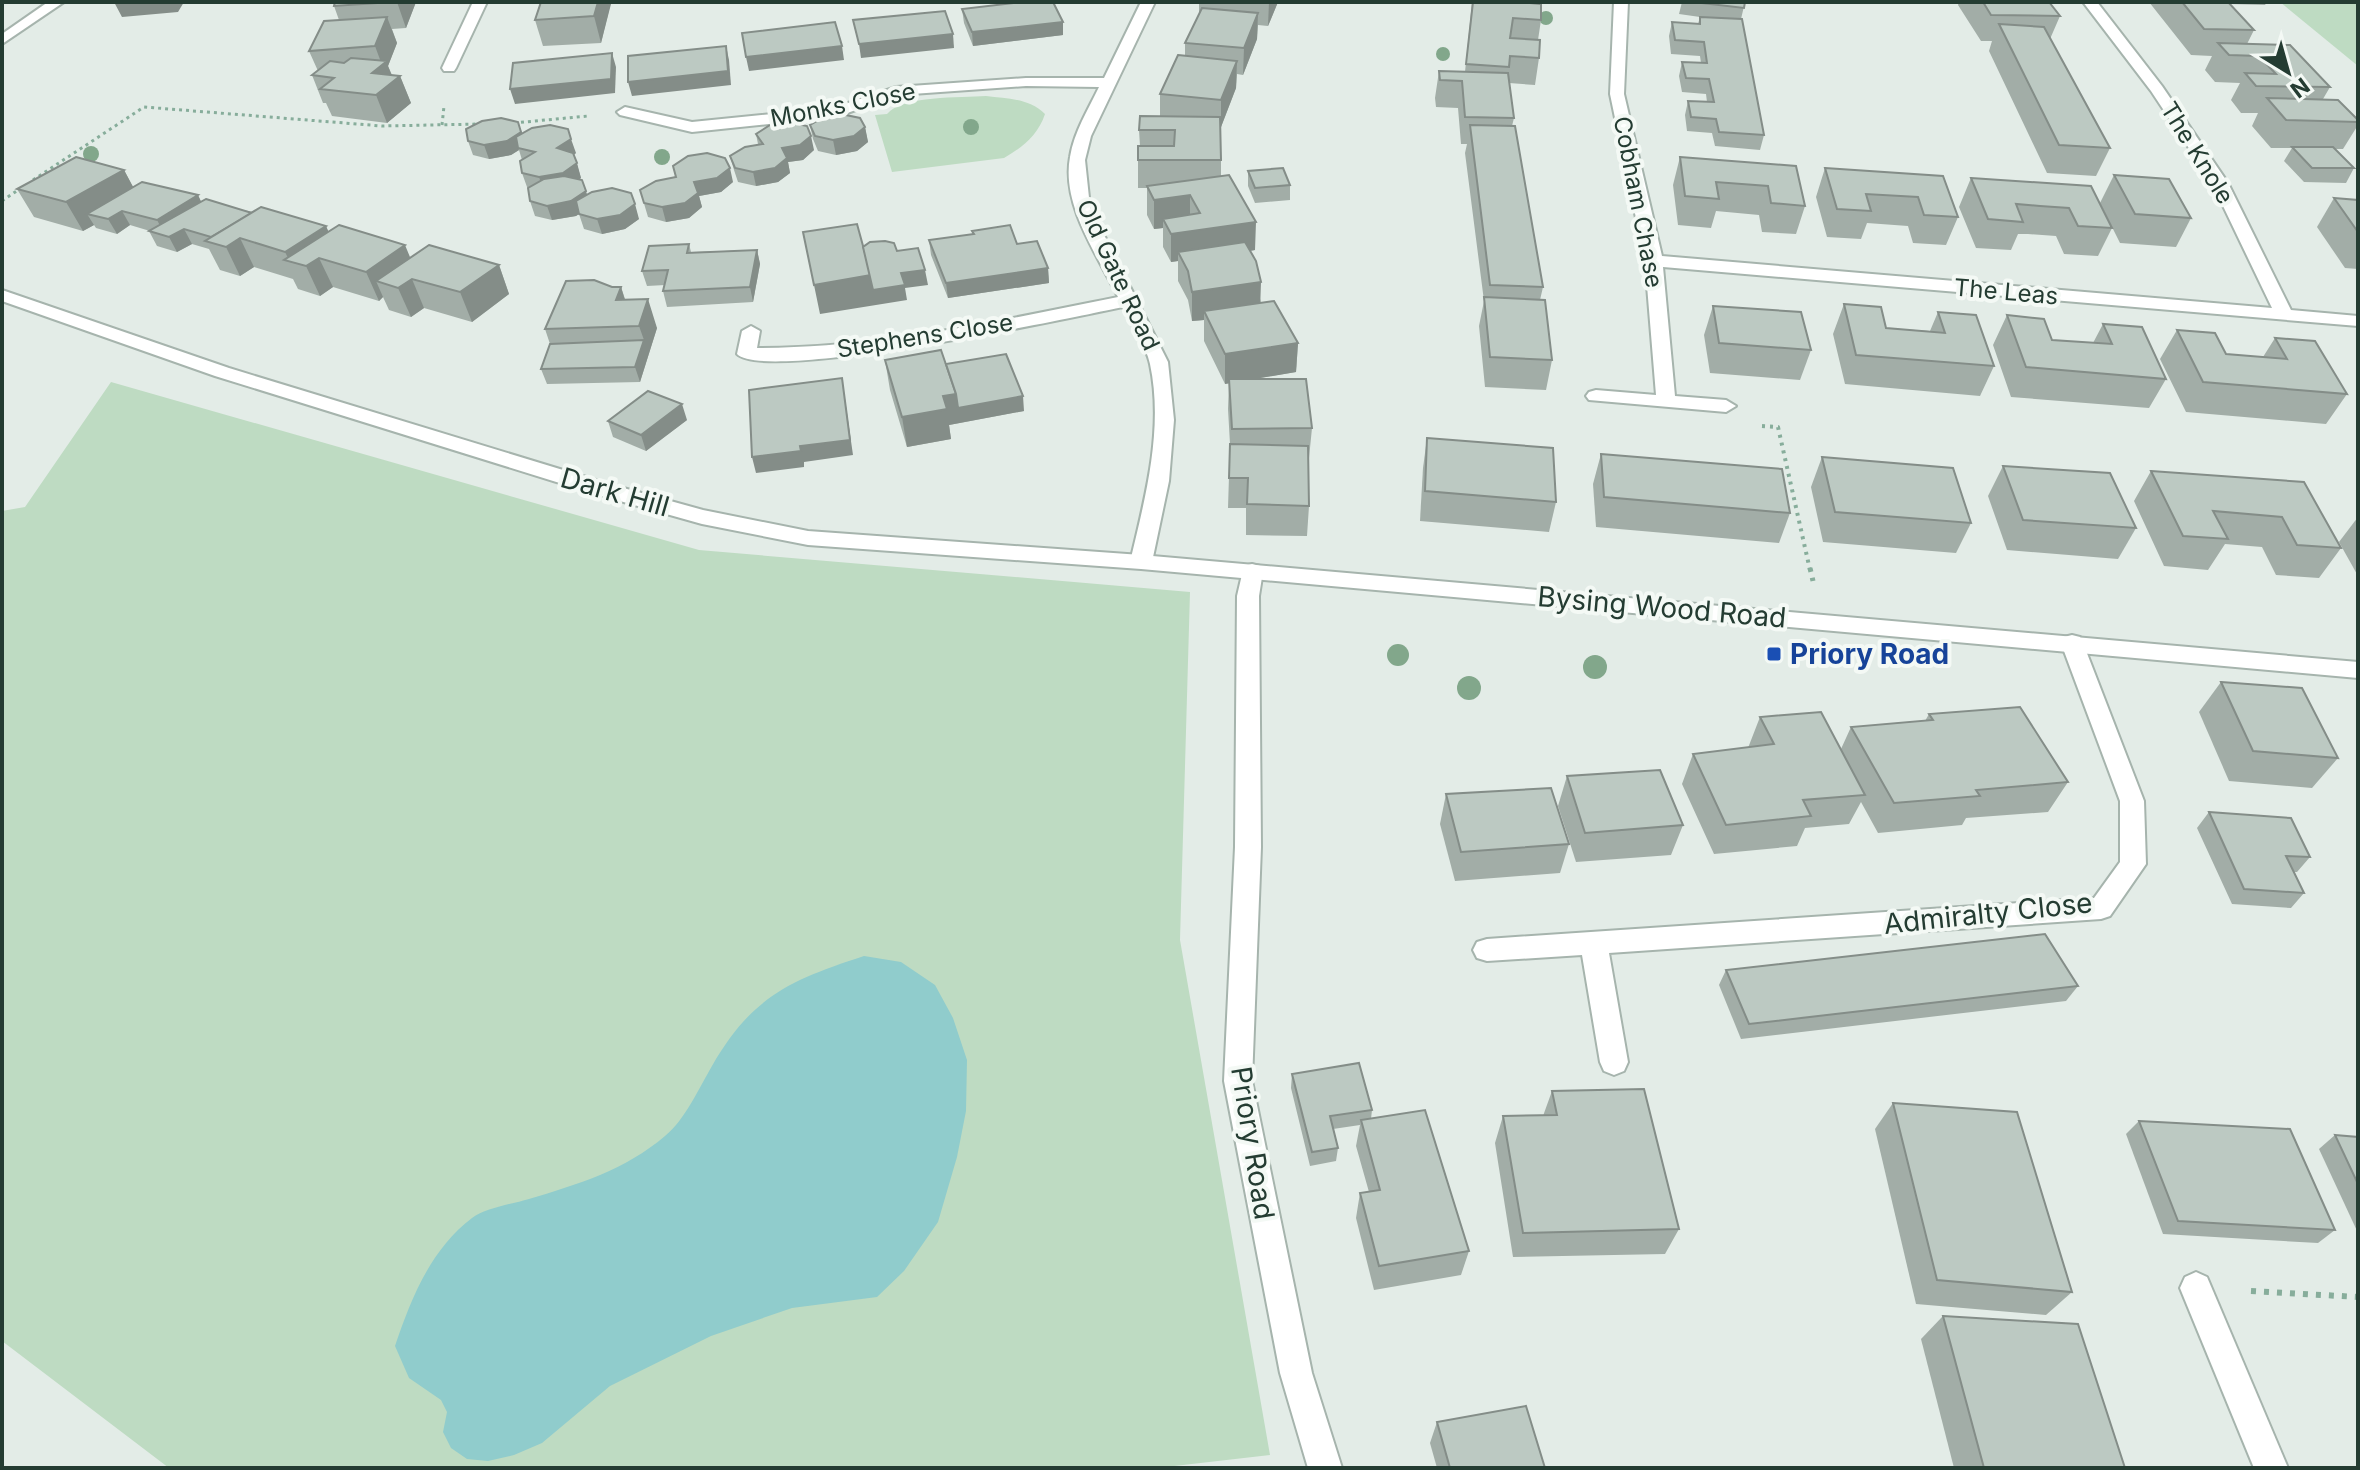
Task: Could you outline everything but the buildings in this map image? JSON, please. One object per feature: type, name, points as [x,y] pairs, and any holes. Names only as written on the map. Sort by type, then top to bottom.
[{"type":"street","points":[[2,40],[37,19],[57,2]]},
{"type":"street","points":[[449,68],[480,2]]},
{"type":"street","name":"Old Gate Road","points":[[1141,562],[1159,481],[1164,420],[1159,362],[1082,207],[1077,160],[1083,136],[1148,2]]},
{"type":"street","name":"Cobham Chase","points":[[1621,2],[1617,94],[1654,261],[1666,401]]},
{"type":"street","name":"The Knole","points":[[2090,2],[2157,89],[2220,183],[2285,316]]},
{"type":"street","points":[[2,18],[37,19]]},
{"type":"street","name":"Monks Close","points":[[625,112],[692,127],[836,112],[896,91],[1026,82],[1110,83]]},
{"type":"street","name":"The Leas","points":[[1654,261],[2358,321]]},
{"type":"street","name":"Dark Hill","points":[[2,295],[222,372],[702,517],[808,538],[1252,571]]},
{"type":"street","name":"Stephens Close","points":[[751,331],[746,354],[795,356],[924,340],[1127,301]]},
{"type":"street","points":[[1596,396],[1726,406]]},
{"type":"street","name":"Bysing Wood Road","points":[[1252,571],[2358,670]]},
{"type":"street","name":"Priory Road","points":[[1252,571],[1248,596],[1248,847],[1238,1081],[1296,1373],[1325,1468]]},
{"type":"street","name":"Admiralty Close","points":[[1487,950],[2101,908],[2133,864],[2132,801],[2072,643]]},
{"type":"street","points":[[1594,944],[1614,1062]]},
{"type":"street","points":[[2196,1288],[2271,1468]]},
{"type":"path","points":[[2,201],[144,107],[382,126],[488,124]]},
{"type":"path","points":[[504,123],[625,112]]},
{"type":"path","points":[[1726,406],[1729,424],[1778,427],[1822,621]]},
{"type":"path","points":[[2196,1288],[2358,1297]]},
{"type":"green space","points":[[2280,2],[2358,2],[2358,66]]},
{"type":"green space","points":[[986,96],[1025,102],[1045,114],[1029,140],[1004,158],[892,172],[875,115],[887,114],[918,100]]},
{"type":"green space","points":[[111,382],[699,550],[1190,592],[1180,940],[1270,1455],[1157,1468],[169,1468],[2,1341],[2,511],[25,507]]},
{"type":"water","points":[[864,956],[901,962],[935,985],[953,1018],[967,1060],[966,1111],[957,1157],[938,1222],[904,1271],[877,1297],[792,1308],[711,1336],[610,1386],[542,1443],[514,1455],[488,1461],[467,1459],[451,1448],[443,1432],[447,1412],[441,1400],[409,1378],[395,1346],[415,1293],[444,1245],[478,1215],[583,1181],[618,1167],[650,1148],[679,1121],[727,1042],[758,1007],[794,983]]},
{"type":"place","name":"Priory Road","points":[[1774,654]]}]
